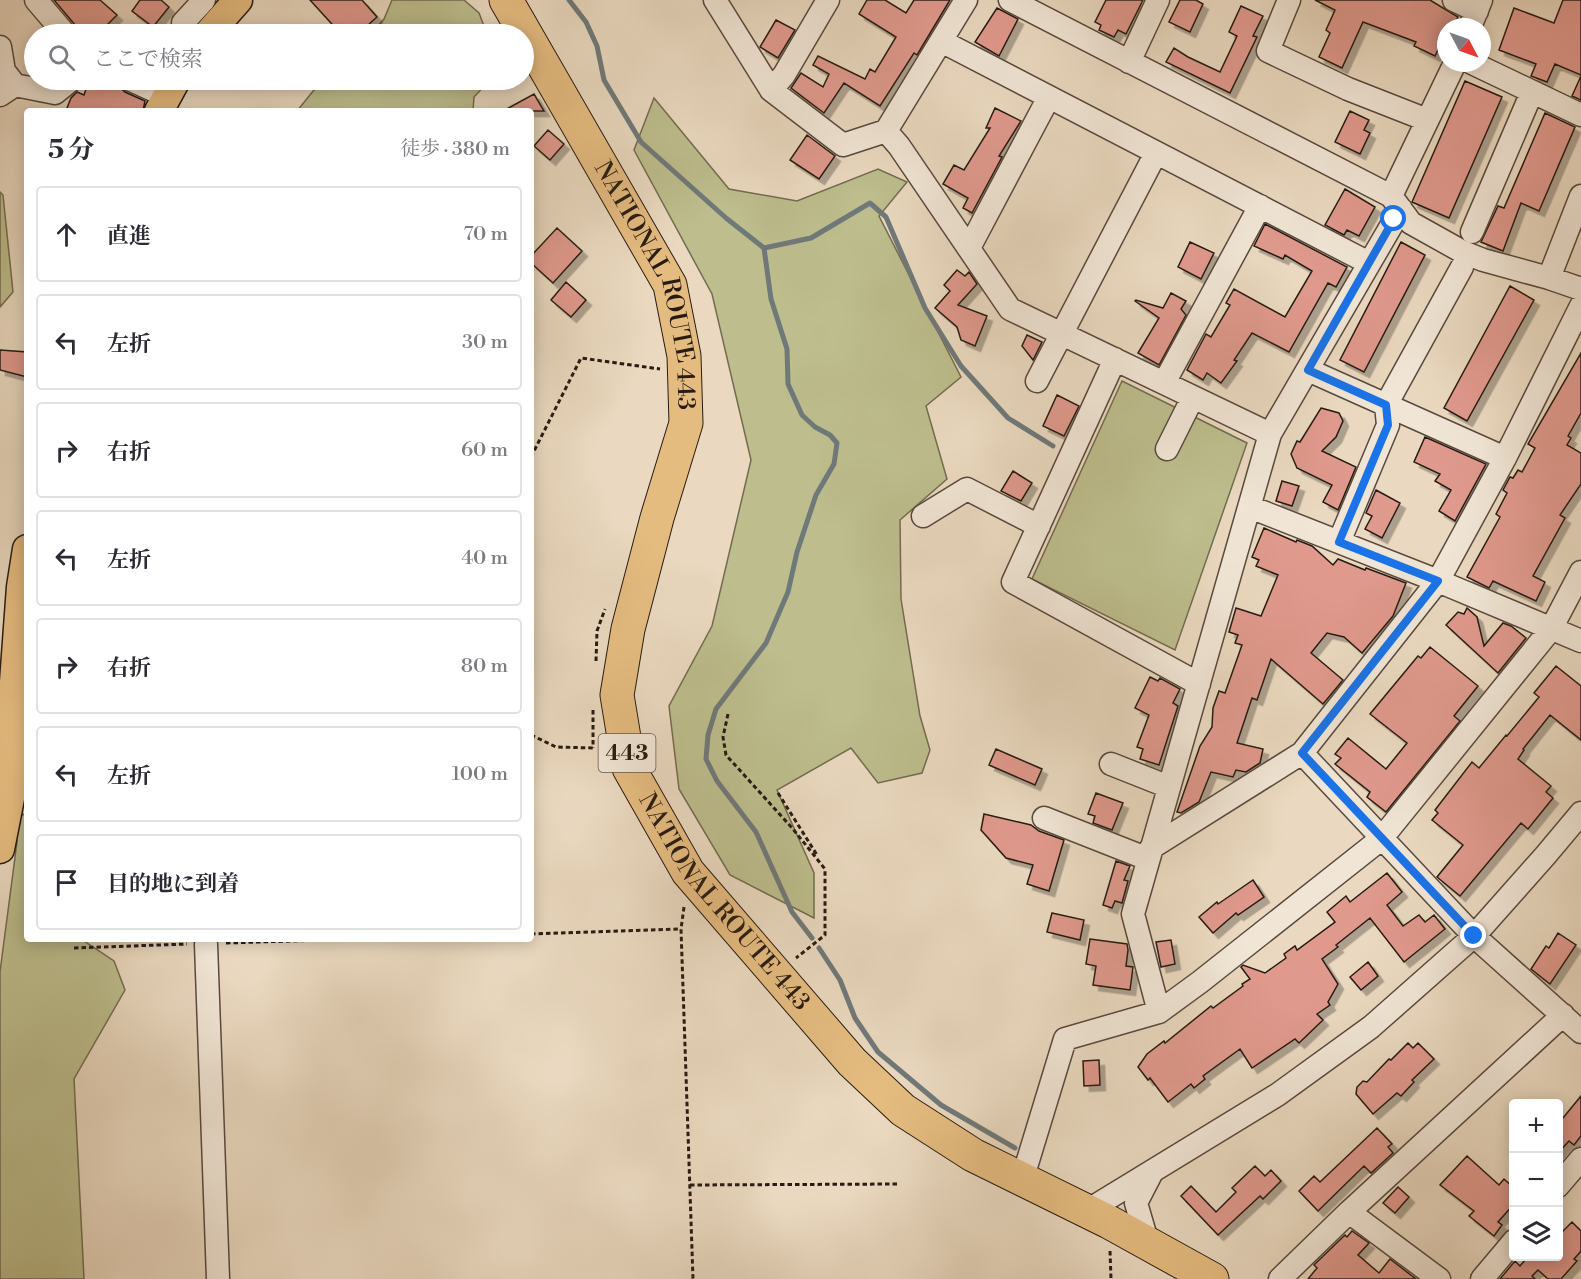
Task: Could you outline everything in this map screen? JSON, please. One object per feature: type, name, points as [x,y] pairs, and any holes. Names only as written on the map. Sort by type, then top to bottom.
[{"type":"highway","name":"NATIONAL ROUTE 443","points":[[506,0],[520,24]]},
{"type":"highway","name":"NATIONAL ROUTE 443","points":[[534,49],[670,285],[684,356],[686,423],[657,518],[628,629],[617,695],[629,768],[688,872],[852,1062],[903,1110],[973,1155],[1087,1211],[1212,1279]]},
{"type":"main road","points":[[217,24],[238,0]]},
{"type":"main road","points":[[0,849],[12,788],[11,588],[24,556]]},
{"type":"street","points":[[36,0],[56,24]]},
{"type":"street","points":[[183,24],[204,0]]},
{"type":"street","points":[[714,0],[771,90],[843,145],[886,131],[966,0]]},
{"type":"street","points":[[771,90],[784,75],[828,0]]},
{"type":"street","points":[[1010,0],[1396,202],[1411,223],[1462,252],[1581,290]]},
{"type":"street","points":[[1130,62],[1158,0]]},
{"type":"street","points":[[1289,0],[1269,51],[1348,89],[1428,120]]},
{"type":"street","points":[[1454,0],[1476,13]]},
{"type":"street","points":[[941,41],[1369,263]]},
{"type":"street","points":[[0,47],[7,90],[55,93],[59,90]]},
{"type":"street","points":[[1159,1012],[1132,914],[1270,434],[1369,263],[1428,120],[1451,72]]},
{"type":"street","points":[[1491,72],[1581,115]]},
{"type":"street","points":[[1472,232],[1532,92]]},
{"type":"street","points":[[969,248],[1049,97]]},
{"type":"street","points":[[886,131],[900,146],[1010,309],[1270,434]]},
{"type":"street","points":[[1037,381],[1156,153]]},
{"type":"street","points":[[1549,278],[1581,196]]},
{"type":"street","points":[[1164,383],[1260,206]]},
{"type":"street","points":[[1339,542],[1388,425],[1386,405],[1462,267]]},
{"type":"street","points":[[1150,854],[1302,753],[1438,581],[1505,458],[1581,306]]},
{"type":"street","points":[[1115,359],[1013,582],[1199,684]]},
{"type":"street","points":[[1308,370],[1505,458]]},
{"type":"street","points":[[1167,448],[1193,397]]},
{"type":"street","points":[[923,516],[967,489],[1039,525]]},
{"type":"street","points":[[1250,507],[1438,581],[1581,641]]},
{"type":"street","points":[[1023,1180],[1065,1039],[1159,1012],[1381,839],[1551,629],[1581,572]]},
{"type":"street","points":[[1302,753],[1474,936],[1581,1032]]},
{"type":"street","points":[[1111,764],[1169,787]]},
{"type":"street","points":[[1087,1211],[1277,1095],[1371,1028],[1474,936],[1581,813]]},
{"type":"street","points":[[1044,818],[1150,854]]},
{"type":"street","points":[[206,944],[218,1279]]},
{"type":"street","points":[[1280,1279],[1349,1212],[1563,1015]]},
{"type":"street","points":[[1563,1180],[1581,1159]]},
{"type":"street","points":[[1148,1244],[1136,1203],[1152,1171]]},
{"type":"street","points":[[1349,1212],[1439,1279]]},
{"type":"street","points":[[1482,1279],[1509,1247]]},
{"type":"path","points":[[534,451],[581,358],[667,370]]},
{"type":"path","points":[[595,667],[597,631],[609,600]]},
{"type":"path","points":[[593,703],[594,748]]},
{"type":"path","points":[[728,714],[723,737],[726,755],[793,829],[825,869]]},
{"type":"path","points":[[534,736],[556,747],[594,748],[625,745]]},
{"type":"path","points":[[776,975],[825,934],[825,869],[778,793]]},
{"type":"path","points":[[688,872],[681,929],[693,1279]]},
{"type":"path","points":[[534,933],[681,929]]},
{"type":"path","points":[[690,1185],[898,1184]]},
{"type":"green space","points":[[392,0],[464,0],[479,13],[483,24],[380,24]]},
{"type":"green space","points":[[314,90],[481,90],[474,97],[473,108],[299,108]]},
{"type":"green space","points":[[654,98],[729,189],[797,201],[878,169],[907,182],[879,216],[961,377],[926,406],[947,479],[900,520],[901,599],[920,716],[930,750],[922,773],[878,783],[851,748],[777,790],[814,873],[814,918],[730,875],[679,789],[669,706],[712,626],[751,460],[712,294],[634,150]]},
{"type":"green space","points":[[0,192],[3,195],[13,292],[0,307]]},
{"type":"green space","points":[[1122,381],[1247,443],[1175,650],[1032,579]]},
{"type":"green space","points":[[24,814],[24,942],[86,942],[114,961],[125,990],[74,1079],[84,1279],[0,1279],[0,972],[17,842],[16,821]]},
{"type":"building","points":[[54,0],[100,0],[117,15],[108,24],[74,24]]},
{"type":"building","points":[[140,0],[161,0],[169,7],[155,24],[149,24],[132,11]]},
{"type":"building","points":[[310,0],[362,0],[377,17],[369,24],[332,24]]},
{"type":"building","points":[[867,0],[885,0],[906,13],[914,0],[950,0],[917,55],[914,53],[880,106],[844,83],[824,113],[791,88],[801,73],[823,87],[829,74],[813,65],[818,56],[865,79],[870,69],[875,72],[896,37],[859,14]]},
{"type":"building","points":[[1106,0],[1143,0],[1126,34],[1118,30],[1114,37],[1099,30],[1101,25],[1095,22]]},
{"type":"building","points":[[1180,0],[1196,0],[1203,4],[1190,32],[1169,22]]},
{"type":"building","points":[[1315,0],[1430,0],[1458,17],[1437,18],[1435,56],[1414,46],[1416,42],[1363,22],[1342,68],[1319,57],[1330,33],[1326,30],[1335,10]]},
{"type":"building","points":[[1563,0],[1581,0],[1581,75],[1555,64],[1547,82],[1531,76],[1536,64],[1499,50],[1514,8],[1554,23]]},
{"type":"building","points":[[1241,6],[1263,16],[1253,36],[1257,37],[1230,93],[1166,62],[1174,48],[1220,72],[1237,36],[1229,32]]},
{"type":"building","points":[[997,8],[1018,19],[999,56],[975,42]]},
{"type":"building","points":[[776,20],[795,30],[778,58],[760,47]]},
{"type":"building","points":[[1581,76],[1581,100],[1572,96]]},
{"type":"building","points":[[1465,81],[1502,97],[1449,218],[1412,202]]},
{"type":"building","points":[[86,90],[123,90],[145,101],[144,108],[67,108],[71,98],[77,92],[84,95]]},
{"type":"building","points":[[534,94],[544,111],[534,111],[534,108],[508,108]]},
{"type":"building","points":[[995,108],[1021,121],[999,156],[1002,157],[972,213],[963,208],[968,198],[943,184],[954,165],[964,170],[990,128],[986,128]]},
{"type":"building","points":[[1350,111],[1369,120],[1364,130],[1370,133],[1360,154],[1335,142]]},
{"type":"building","points":[[1545,113],[1575,127],[1539,211],[1521,203],[1503,251],[1481,242],[1498,206],[1504,208]]},
{"type":"building","points":[[548,130],[564,144],[550,160],[534,146]]},
{"type":"building","points":[[807,135],[835,156],[819,179],[790,160]]},
{"type":"building","points":[[1345,189],[1375,207],[1359,236],[1347,230],[1344,235],[1325,225]]},
{"type":"building","points":[[1265,224],[1347,267],[1336,287],[1328,283],[1289,352],[1252,333],[1234,360],[1237,361],[1221,383],[1207,373],[1203,380],[1187,370],[1206,334],[1211,337],[1230,305],[1226,303],[1234,289],[1285,317],[1312,271],[1285,255],[1283,259],[1254,246]]},
{"type":"building","points":[[557,228],[582,251],[553,283],[534,266],[534,253]]},
{"type":"building","points":[[1190,242],[1214,253],[1201,279],[1178,267]]},
{"type":"building","points":[[1401,242],[1425,255],[1364,372],[1340,360]]},
{"type":"building","points":[[957,270],[965,276],[969,272],[977,284],[958,305],[987,316],[975,346],[961,340],[957,327],[935,308],[950,291],[944,285]]},
{"type":"building","points":[[566,282],[586,300],[571,317],[551,300]]},
{"type":"building","points":[[1510,286],[1534,300],[1467,421],[1444,408]]},
{"type":"building","points":[[1171,293],[1186,301],[1181,309],[1186,315],[1159,365],[1138,353],[1159,318],[1135,301],[1163,308]]},
{"type":"building","points":[[1027,335],[1042,342],[1033,360],[1022,346]]},
{"type":"building","points":[[0,350],[24,352],[24,376],[0,370]]},
{"type":"building","points":[[1581,353],[1581,413],[1568,436],[1571,438],[1567,445],[1581,453],[1581,484],[1560,515],[1565,518],[1533,576],[1545,582],[1536,601],[1493,581],[1489,588],[1467,577],[1500,517],[1496,514],[1507,493],[1503,490],[1510,477],[1513,478],[1518,470],[1522,472],[1535,448],[1528,444]]},
{"type":"building","points":[[1057,395],[1079,406],[1064,436],[1043,426]]},
{"type":"building","points":[[1321,408],[1339,413],[1343,421],[1336,437],[1322,451],[1356,467],[1338,510],[1323,502],[1332,485],[1297,468],[1291,454],[1297,441],[1300,442]]},
{"type":"building","points":[[1425,437],[1486,464],[1455,521],[1439,511],[1451,490],[1435,481],[1440,474],[1414,462]]},
{"type":"building","points":[[1013,471],[1032,483],[1021,501],[1001,491]]},
{"type":"building","points":[[1282,481],[1299,486],[1292,506],[1276,501]]},
{"type":"building","points":[[1376,490],[1400,503],[1382,538],[1365,529],[1372,516],[1366,513]]},
{"type":"building","points":[[1264,528],[1296,542],[1297,540],[1312,546],[1333,565],[1338,559],[1406,583],[1393,616],[1362,653],[1344,637],[1327,633],[1311,653],[1343,680],[1323,704],[1271,659],[1257,700],[1252,698],[1237,743],[1263,749],[1260,763],[1246,772],[1236,770],[1233,777],[1211,772],[1199,802],[1181,813],[1177,812],[1200,746],[1212,727],[1213,708],[1219,691],[1225,693],[1242,645],[1235,643],[1238,635],[1229,632],[1236,608],[1261,616],[1278,575],[1256,566],[1259,560],[1252,557]]},
{"type":"building","points":[[1467,608],[1477,617],[1484,646],[1503,623],[1511,626],[1526,638],[1498,673],[1446,625],[1458,612],[1464,614]]},
{"type":"building","points":[[1430,647],[1478,686],[1454,716],[1460,721],[1386,812],[1367,797],[1370,792],[1335,764],[1341,758],[1335,754],[1348,738],[1386,769],[1407,743],[1370,714],[1418,656],[1421,658]]},
{"type":"building","points":[[1556,666],[1581,686],[1581,740],[1550,715],[1523,749],[1518,759],[1551,786],[1546,792],[1553,798],[1528,829],[1521,823],[1460,896],[1437,877],[1463,845],[1432,820],[1438,813],[1435,810],[1472,762],[1479,768],[1507,736],[1539,697],[1534,693]]},
{"type":"building","points":[[1150,677],[1158,681],[1160,678],[1180,689],[1173,703],[1178,706],[1159,765],[1140,759],[1143,749],[1137,747],[1149,715],[1135,708]]},
{"type":"building","points":[[996,749],[1042,769],[1035,785],[989,765]]},
{"type":"building","points":[[1096,793],[1123,803],[1112,830],[1093,823],[1095,816],[1088,814]]},
{"type":"building","points":[[984,814],[1031,825],[1039,831],[1064,840],[1049,891],[1027,884],[1033,865],[1006,858],[981,830]]},
{"type":"building","points":[[1116,861],[1130,866],[1124,880],[1128,881],[1122,903],[1115,901],[1112,908],[1103,905]]},
{"type":"building","points":[[1387,873],[1402,892],[1387,905],[1403,926],[1419,915],[1425,922],[1434,915],[1445,929],[1404,962],[1370,918],[1322,959],[1338,984],[1328,1002],[1330,1005],[1317,1014],[1323,1020],[1299,1043],[1295,1039],[1252,1068],[1240,1049],[1203,1076],[1205,1079],[1194,1088],[1191,1084],[1168,1102],[1150,1078],[1148,1080],[1138,1067],[1147,1054],[1164,1041],[1165,1043],[1211,1006],[1213,1008],[1243,986],[1242,984],[1250,979],[1241,967],[1243,965],[1265,973],[1286,958],[1284,954],[1295,946],[1297,950],[1335,922],[1327,912],[1346,896],[1350,902]]},
{"type":"building","points":[[1253,880],[1264,897],[1238,915],[1236,913],[1213,933],[1199,917],[1217,902],[1218,904]]},
{"type":"building","points":[[1052,913],[1084,920],[1080,940],[1047,932]]},
{"type":"building","points":[[1558,933],[1576,945],[1550,984],[1531,969],[1546,946],[1549,948]]},
{"type":"building","points":[[1090,939],[1127,944],[1126,966],[1133,967],[1130,990],[1093,985],[1096,966],[1086,964]]},
{"type":"building","points":[[1171,940],[1175,964],[1161,967],[1156,942]]},
{"type":"building","points":[[1368,962],[1378,976],[1361,990],[1350,977]]},
{"type":"building","points":[[1408,1043],[1413,1048],[1418,1043],[1434,1059],[1412,1080],[1414,1082],[1401,1096],[1397,1093],[1373,1114],[1356,1094],[1357,1087],[1363,1081],[1367,1082]]},
{"type":"building","points":[[1099,1060],[1100,1085],[1084,1086],[1083,1061]]},
{"type":"building","points":[[1581,1096],[1581,1136],[1574,1145],[1569,1141],[1563,1148],[1563,1118]]},
{"type":"building","points":[[1377,1128],[1392,1144],[1388,1147],[1393,1153],[1371,1173],[1364,1166],[1318,1211],[1299,1191],[1314,1176],[1320,1182]]},
{"type":"building","points":[[1467,1156],[1499,1185],[1504,1179],[1509,1184],[1509,1210],[1498,1222],[1502,1225],[1494,1236],[1469,1216],[1474,1211],[1440,1185]]},
{"type":"building","points":[[1255,1166],[1265,1176],[1271,1170],[1281,1181],[1263,1199],[1260,1196],[1218,1235],[1181,1196],[1191,1186],[1216,1212],[1236,1192],[1232,1188]]},
{"type":"building","points":[[1398,1187],[1409,1197],[1395,1213],[1383,1203]]},
{"type":"building","points":[[1572,1222],[1581,1231],[1581,1251],[1574,1259],[1577,1261],[1561,1279],[1548,1279],[1538,1270],[1532,1276],[1535,1279],[1500,1279],[1515,1261],[1520,1266],[1524,1261],[1563,1261],[1563,1231]]},
{"type":"building","points":[[1352,1231],[1369,1243],[1358,1255],[1379,1273],[1390,1259],[1416,1279],[1308,1279],[1317,1268],[1314,1265]]},
{"type":"waterway","points":[[569,0],[586,22],[597,46],[604,80],[641,142],[726,218],[764,248],[771,299],[787,349],[788,384],[802,415],[815,427],[830,435],[837,443],[834,464],[816,495],[797,552],[788,592],[766,643],[716,709],[708,735],[706,759],[717,781],[756,832],[792,912],[812,938]]},
{"type":"waterway","points":[[764,248],[811,238],[870,203],[886,217],[925,308],[961,366],[1008,418],[1053,446]]},
{"type":"waterway","points":[[819,948],[840,980],[855,1018],[878,1052],[941,1105],[1015,1148]]},
{"type":"route","points":[[1394,219],[1308,370],[1386,405],[1388,425],[1339,542],[1438,581],[1302,753],[1474,936]]}]
